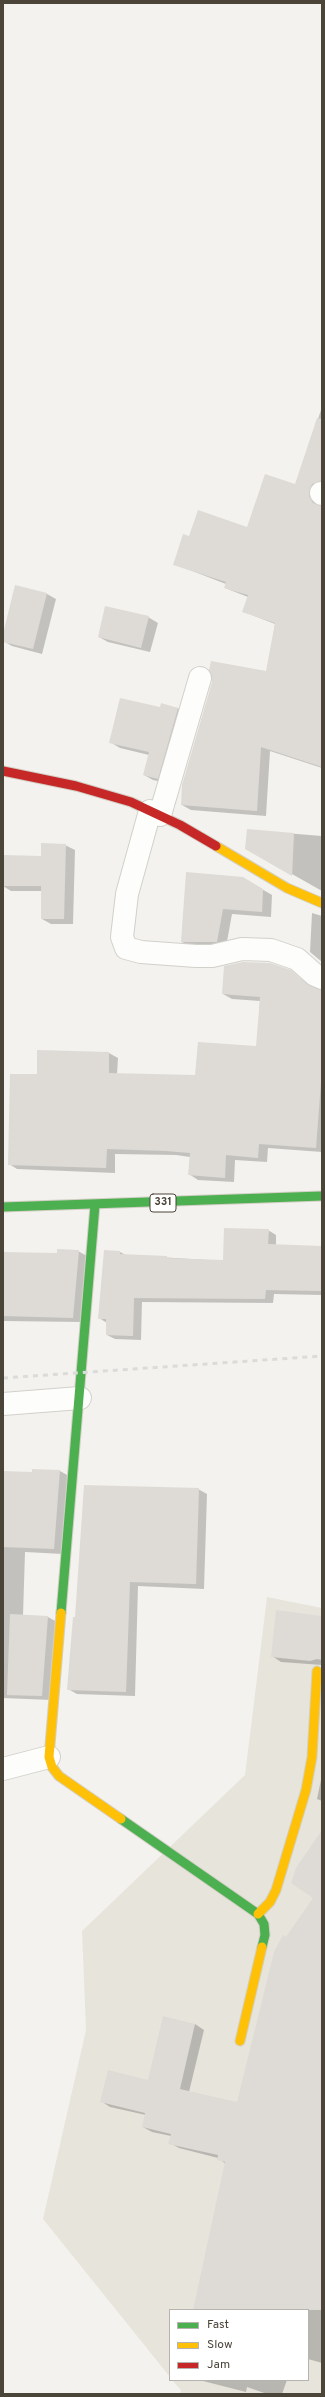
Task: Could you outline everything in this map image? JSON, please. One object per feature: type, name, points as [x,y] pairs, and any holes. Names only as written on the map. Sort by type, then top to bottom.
[{"type":"street","points":[[200,678],[127,894],[122,937],[126,948],[147,953],[196,956],[212,956],[242,949],[271,950],[297,959],[315,975],[322,978]]},
{"type":"street","points":[[3,771],[76,786],[131,802],[155,813],[287,888],[322,903]]},
{"type":"street","name":"331","points":[[3,1207],[95,1206],[322,1196]]},
{"type":"street","points":[[95,1206],[49,1757],[52,1767],[59,1776],[258,1914],[264,1924],[265,1935],[240,2041]]},
{"type":"street","points":[[3,1404],[80,1398]]},
{"type":"street","points":[[258,1914],[270,1902],[276,1890],[306,1790],[312,1757],[317,1671]]},
{"type":"street","points":[[3,1769],[49,1757]]},
{"type":"shaded area","points":[[267,1597],[322,1608],[322,2394],[180,2394],[181,2390],[173,2381],[309,2381],[309,2309],[169,2309],[169,2376],[43,2219],[86,2030],[82,1931],[245,1775]]},
{"type":"building","points":[[317,418],[322,419],[322,481],[312,484],[309,496],[313,503],[322,506],[322,767],[261,747],[257,811],[181,805],[182,785],[212,682],[209,670],[211,661],[266,671],[275,623],[242,612],[248,595],[224,588],[226,582],[173,565],[183,534],[189,536],[198,510],[247,527],[265,474],[295,484]]},
{"type":"building","points":[[15,585],[47,593],[33,649],[3,642],[3,634]]},
{"type":"building","points":[[105,606],[149,616],[141,648],[98,637]]},
{"type":"building","points":[[120,698],[160,707],[161,703],[178,708],[158,779],[143,775],[149,752],[109,743]]},
{"type":"building","points":[[247,829],[294,833],[292,876],[245,849]]},
{"type":"building","points":[[41,843],[66,844],[64,919],[41,919],[41,886],[3,886],[3,855],[41,856]]},
{"type":"building","points":[[186,872],[243,877],[263,889],[262,912],[223,909],[217,942],[181,942]]},
{"type":"building","points":[[243,962],[270,963],[291,970],[307,984],[322,990],[322,1069],[316,1148],[259,1144],[258,1158],[226,1155],[225,1178],[188,1175],[190,1153],[167,1151],[107,1149],[106,1168],[8,1165],[10,1074],[37,1074],[37,1050],[109,1052],[109,1073],[195,1075],[198,1042],[256,1046],[260,997],[222,994],[224,966]]},
{"type":"building","points":[[224,1228],[269,1229],[268,1244],[322,1246],[322,1291],[266,1290],[265,1299],[134,1298],[133,1336],[106,1335],[106,1319],[98,1319],[104,1250],[120,1251],[120,1254],[167,1256],[167,1258],[223,1260]]},
{"type":"building","points":[[57,1249],[79,1250],[73,1318],[3,1316],[3,1252],[57,1253]]},
{"type":"building","points":[[32,1469],[60,1470],[54,1549],[3,1547],[3,1471],[32,1472]]},
{"type":"building","points":[[84,1485],[199,1488],[196,1584],[130,1582],[126,1692],[67,1690],[73,1617],[75,1617]]},
{"type":"building","points":[[276,1610],[322,1616],[322,1660],[317,1659],[310,1661],[271,1657]]},
{"type":"building","points":[[10,1614],[48,1616],[42,1696],[7,1695]]},
{"type":"building","points":[[322,1830],[322,2310],[193,2309],[225,2162],[217,2160],[218,2155],[168,2144],[171,2134],[142,2127],[145,2113],[100,2102],[108,2070],[148,2080],[163,2016],[195,2024],[180,2089],[237,2102],[274,1952],[283,1935],[286,1937],[313,1898],[291,1883],[296,1868]]},
{"type":"railway","points":[[3,1378],[322,1356]]},
{"type":"traffic: fast","points":[[3,1207],[322,1196]]},
{"type":"traffic: fast","points":[[61,1613],[95,1205]]},
{"type":"traffic: fast","points":[[121,1819],[258,1914],[264,1924],[265,1935],[262,1947]]},
{"type":"traffic: slow","points":[[216,846],[287,888],[322,903]]},
{"type":"traffic: slow","points":[[61,1613],[49,1757],[52,1767],[59,1776],[121,1819]]},
{"type":"traffic: slow","points":[[258,1914],[270,1902],[276,1890],[306,1790],[312,1757],[317,1671]]},
{"type":"traffic: slow","points":[[240,2041],[262,1947]]},
{"type":"traffic: jam","points":[[3,771],[76,786],[131,802],[180,825],[216,846]]}]
